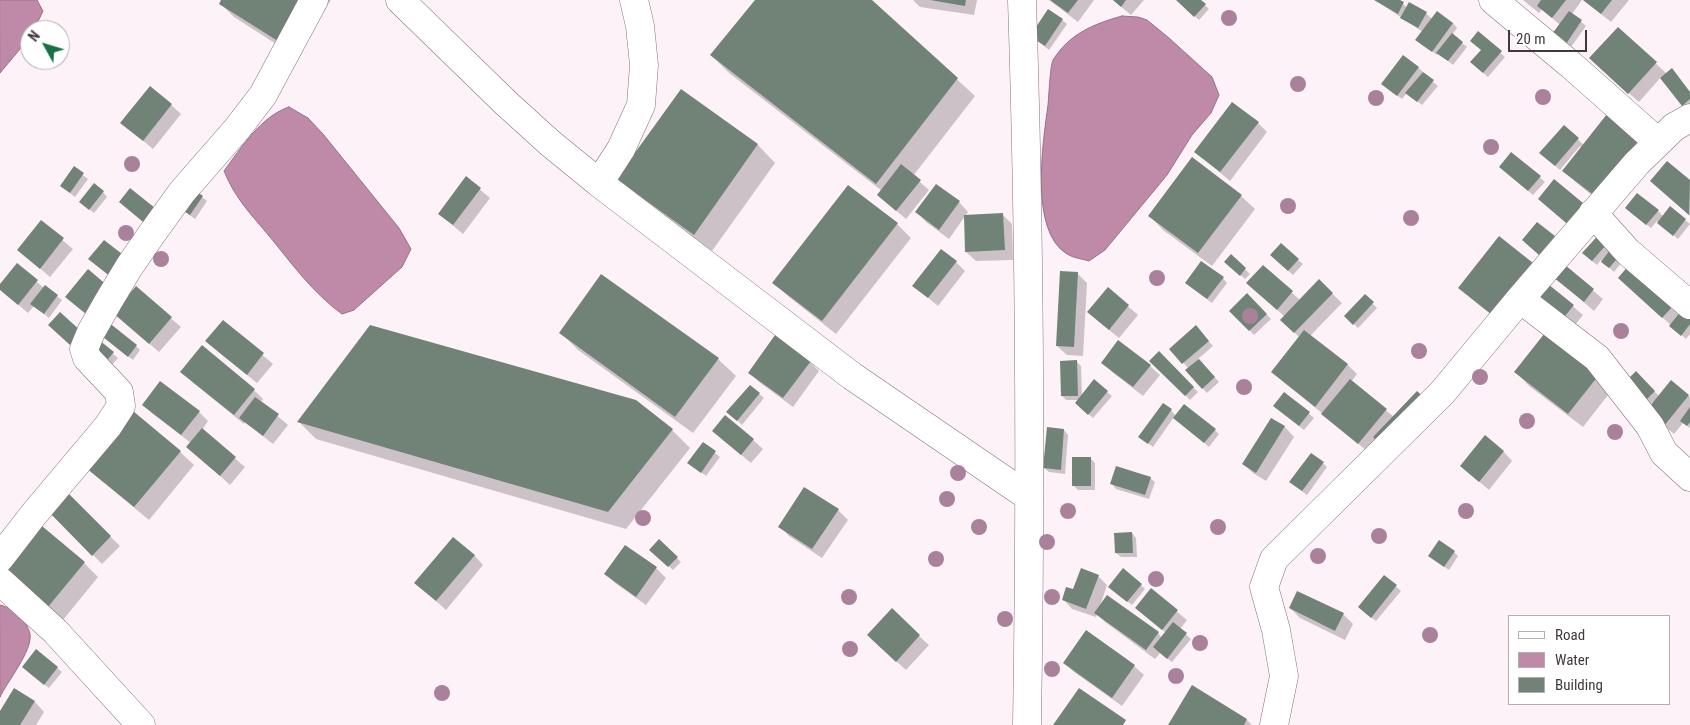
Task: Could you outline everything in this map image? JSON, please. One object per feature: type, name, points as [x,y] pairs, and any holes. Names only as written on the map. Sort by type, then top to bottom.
[{"type":"street","points":[[0,558],[34,514],[108,426],[121,406],[119,392],[87,358],[84,349],[91,332],[129,267],[182,192],[237,129],[263,95],[314,0]]},
{"type":"street","points":[[400,0],[507,104],[599,183],[852,376],[1029,497]]},
{"type":"street","points":[[599,183],[620,149],[641,105],[644,65],[640,26],[634,0]]},
{"type":"street","points":[[1022,0],[1026,118],[1029,497],[1027,725]]},
{"type":"street","points":[[1492,0],[1571,65],[1658,142]]},
{"type":"street","points":[[1274,725],[1284,676],[1276,630],[1264,587],[1274,559],[1442,393],[1637,163],[1674,127],[1690,118]]},
{"type":"street","points":[[1593,213],[1628,252],[1690,305]]},
{"type":"street","points":[[1520,299],[1597,358],[1650,426],[1664,453],[1690,477]]},
{"type":"street","points":[[0,581],[55,632],[141,725]]},
{"type":"water","points":[[0,0],[37,0],[43,11],[39,20],[20,20],[20,49],[0,73]]},
{"type":"water","points":[[1122,16],[1138,17],[1147,20],[1212,77],[1219,95],[1211,113],[1192,135],[1167,175],[1105,250],[1089,261],[1067,254],[1055,243],[1047,226],[1043,207],[1041,185],[1042,162],[1051,68],[1053,60],[1075,36],[1092,26]]},
{"type":"water","points":[[289,107],[308,118],[323,134],[399,228],[411,249],[402,267],[354,310],[342,314],[313,288],[250,214],[239,199],[224,171],[261,125],[279,111]]},
{"type":"water","points":[[0,605],[13,611],[20,617],[29,629],[30,641],[24,657],[0,697]]},
{"type":"building","points":[[221,0],[308,0],[281,43],[219,4]]},
{"type":"building","points":[[755,0],[872,0],[958,78],[876,184],[710,55]]},
{"type":"building","points":[[930,0],[966,0],[965,6]]},
{"type":"building","points":[[1050,0],[1078,0],[1068,13]]},
{"type":"building","points":[[1113,0],[1126,0],[1121,7]]},
{"type":"building","points":[[1176,0],[1201,0],[1206,4],[1194,17]]},
{"type":"building","points":[[1374,0],[1400,0],[1404,2],[1398,14]]},
{"type":"building","points":[[1541,0],[1566,0],[1552,18],[1537,6]]},
{"type":"building","points":[[1583,0],[1612,0],[1601,14]]},
{"type":"building","points":[[1409,2],[1427,12],[1418,28],[1400,18]]},
{"type":"building","points":[[1048,9],[1063,19],[1045,46],[1030,36]]},
{"type":"building","points":[[1437,11],[1453,23],[1432,52],[1415,40]]},
{"type":"building","points":[[1569,11],[1582,20],[1566,44],[1552,34]]},
{"type":"building","points":[[1618,27],[1657,62],[1628,94],[1589,58]]},
{"type":"building","points":[[1478,31],[1502,51],[1483,73],[1470,62],[1481,50],[1470,41]]},
{"type":"building","points":[[1452,33],[1463,42],[1448,61],[1436,53]]},
{"type":"building","points":[[1403,55],[1419,67],[1397,96],[1381,84]]},
{"type":"building","points":[[1672,68],[1690,92],[1690,99],[1682,106],[1660,78]]},
{"type":"building","points":[[1423,72],[1434,80],[1417,102],[1405,93]]},
{"type":"building","points":[[150,86],[172,104],[143,141],[120,123]]},
{"type":"building","points":[[681,89],[758,144],[694,235],[616,179]]},
{"type":"building","points":[[1232,102],[1259,122],[1220,172],[1194,152]]},
{"type":"building","points":[[1611,109],[1644,134],[1595,196],[1562,171]]},
{"type":"building","points":[[1564,125],[1579,138],[1555,166],[1539,153]]},
{"type":"building","points":[[1511,152],[1541,176],[1528,191],[1499,167]]},
{"type":"building","points":[[1192,157],[1242,195],[1198,253],[1148,216]]},
{"type":"building","points":[[1667,161],[1690,180],[1689,215],[1650,181]]},
{"type":"building","points":[[901,164],[921,180],[896,211],[877,195]]},
{"type":"building","points":[[74,166],[84,173],[70,193],[60,186]]},
{"type":"building","points":[[466,176],[481,188],[453,225],[438,214]]},
{"type":"building","points":[[1554,179],[1589,208],[1572,228],[1538,199]]},
{"type":"building","points":[[94,183],[104,191],[89,210],[79,202]]},
{"type":"building","points":[[936,184],[960,201],[939,230],[915,212]]},
{"type":"building","points":[[848,185],[898,223],[822,321],[772,283]]},
{"type":"building","points":[[130,188],[160,212],[148,226],[119,202]]},
{"type":"building","points":[[192,188],[203,196],[190,215],[179,208]]},
{"type":"building","points":[[1637,193],[1659,210],[1646,225],[1625,208]]},
{"type":"building","points":[[1670,206],[1686,219],[1673,236],[1657,223]]},
{"type":"building","points":[[1003,213],[1005,250],[965,252],[964,215]]},
{"type":"building","points":[[41,220],[64,238],[40,269],[17,250]]},
{"type":"building","points":[[1537,222],[1555,236],[1539,255],[1522,240]]},
{"type":"building","points":[[1603,230],[1612,238],[1592,261],[1582,253]]},
{"type":"building","points":[[1499,236],[1533,263],[1492,315],[1458,288]]},
{"type":"building","points":[[104,240],[126,257],[111,277],[88,259]]},
{"type":"building","points":[[1281,243],[1299,259],[1288,271],[1270,255]]},
{"type":"building","points":[[1613,246],[1622,253],[1609,268],[1601,262]]},
{"type":"building","points":[[941,249],[957,261],[928,298],[912,286]]},
{"type":"building","points":[[1231,254],[1246,268],[1240,276],[1224,262]]},
{"type":"building","points":[[1559,260],[1594,289],[1584,302],[1548,273]]},
{"type":"building","points":[[1201,261],[1224,277],[1207,299],[1185,283]]},
{"type":"building","points":[[17,263],[38,280],[18,305],[0,290],[0,284]]},
{"type":"building","points":[[1263,265],[1293,291],[1277,310],[1246,283]]},
{"type":"building","points":[[1629,265],[1673,306],[1662,318],[1618,278]]},
{"type":"building","points":[[88,269],[109,287],[86,314],[65,297]]},
{"type":"building","points":[[1060,271],[1078,272],[1074,347],[1056,346]]},
{"type":"building","points":[[601,274],[719,358],[675,417],[559,333]]},
{"type":"building","points":[[1319,279],[1333,293],[1294,333],[1280,320]]},
{"type":"building","points":[[1543,280],[1574,305],[1561,321],[1529,297]]},
{"type":"building","points":[[45,285],[58,295],[44,314],[30,304]]},
{"type":"building","points":[[136,286],[172,317],[149,344],[113,313]]},
{"type":"building","points":[[1108,287],[1129,305],[1109,330],[1087,312]]},
{"type":"building","points":[[1247,293],[1267,314],[1249,331],[1229,311]]},
{"type":"building","points":[[1365,294],[1374,302],[1353,325],[1344,316]]},
{"type":"building","points":[[1685,306],[1690,310],[1690,324],[1681,336],[1669,326]]},
{"type":"building","points":[[60,312],[82,332],[70,345],[48,325]]},
{"type":"building","points":[[223,320],[264,353],[247,375],[205,341]]},
{"type":"building","points":[[107,321],[137,345],[128,357],[98,333]]},
{"type":"building","points":[[370,325],[636,400],[673,429],[608,512],[297,422]]},
{"type":"building","points":[[1196,325],[1209,341],[1182,364],[1169,349]]},
{"type":"building","points":[[1548,329],[1602,371],[1568,414],[1514,372]]},
{"type":"building","points":[[1304,330],[1348,364],[1315,407],[1271,372]]},
{"type":"building","points":[[775,335],[811,361],[783,398],[748,373]]},
{"type":"building","points":[[99,340],[114,352],[103,365],[88,352]]},
{"type":"building","points":[[1118,340],[1151,365],[1133,387],[1101,363]]},
{"type":"building","points":[[202,345],[255,389],[234,415],[180,372]]},
{"type":"building","points":[[1159,351],[1194,387],[1185,396],[1149,361]]},
{"type":"building","points":[[1199,359],[1215,377],[1202,389],[1185,370]]},
{"type":"building","points":[[1077,360],[1078,396],[1061,396],[1060,361]]},
{"type":"building","points":[[1636,371],[1655,391],[1644,402],[1624,383]]},
{"type":"building","points":[[1094,379],[1108,391],[1088,415],[1075,403]]},
{"type":"building","points":[[1350,379],[1387,409],[1358,444],[1321,414]]},
{"type":"building","points":[[1671,380],[1689,395],[1664,426],[1646,411]]},
{"type":"building","points":[[160,381],[200,411],[181,435],[142,405]]},
{"type":"building","points":[[750,385],[760,393],[737,421],[726,412]]},
{"type":"building","points":[[1417,391],[1428,401],[1384,448],[1373,437]]},
{"type":"building","points":[[1284,392],[1310,412],[1299,426],[1273,406]]},
{"type":"building","points":[[255,397],[279,414],[263,436],[239,418]]},
{"type":"building","points":[[1163,403],[1172,409],[1148,444],[1138,437]]},
{"type":"building","points":[[1184,404],[1216,429],[1204,443],[1173,418]]},
{"type":"building","points":[[1690,407],[1690,422],[1687,426],[1680,421]]},
{"type":"building","points":[[133,411],[181,451],[134,507],[86,468]]},
{"type":"building","points":[[725,415],[754,439],[741,455],[712,431]]},
{"type":"building","points":[[1271,418],[1285,426],[1256,473],[1242,464]]},
{"type":"building","points":[[1047,427],[1064,429],[1061,470],[1043,468]]},
{"type":"building","points":[[202,428],[236,457],[220,476],[186,447]]},
{"type":"building","points":[[1485,435],[1504,451],[1479,482],[1460,466]]},
{"type":"building","points":[[703,442],[716,451],[701,473],[687,463]]},
{"type":"building","points":[[1311,453],[1324,462],[1302,491],[1289,482]]},
{"type":"building","points":[[1072,457],[1091,457],[1091,486],[1072,486]]},
{"type":"building","points":[[1116,466],[1151,477],[1145,495],[1110,484]]},
{"type":"building","points":[[804,487],[839,509],[812,549],[778,527]]},
{"type":"building","points":[[67,492],[111,536],[92,556],[48,511]]},
{"type":"building","points":[[36,521],[85,562],[43,613],[0,578]]},
{"type":"building","points":[[1132,532],[1133,553],[1115,553],[1114,533]]},
{"type":"building","points":[[453,537],[475,555],[436,601],[414,583]]},
{"type":"building","points":[[659,539],[678,557],[668,567],[649,550]]},
{"type":"building","points":[[1439,540],[1455,551],[1444,567],[1428,556]]},
{"type":"building","points":[[625,545],[657,567],[636,597],[604,574]]},
{"type":"building","points":[[1081,568],[1099,575],[1086,609],[1062,600],[1066,587],[1073,589]]},
{"type":"building","points":[[1123,568],[1142,584],[1127,602],[1108,587]]},
{"type":"building","points":[[1384,575],[1397,585],[1371,618],[1358,607]]},
{"type":"building","points":[[1151,588],[1178,610],[1162,630],[1135,608]]},
{"type":"building","points":[[1297,591],[1344,613],[1335,631],[1289,608]]},
{"type":"building","points":[[1107,595],[1159,632],[1146,650],[1094,613]]},
{"type":"building","points":[[892,608],[920,635],[896,662],[867,635]]},
{"type":"building","points":[[1173,622],[1187,633],[1167,659],[1153,647]]},
{"type":"building","points":[[1086,630],[1135,665],[1112,698],[1063,663]]},
{"type":"building","points":[[36,649],[58,667],[44,685],[22,667]]},
{"type":"building","points":[[1192,685],[1247,719],[1244,725],[1168,725]]},
{"type":"building","points":[[14,688],[35,701],[20,725],[0,725],[0,711]]},
{"type":"building","points":[[1079,688],[1126,720],[1123,725],[1053,725]]}]
